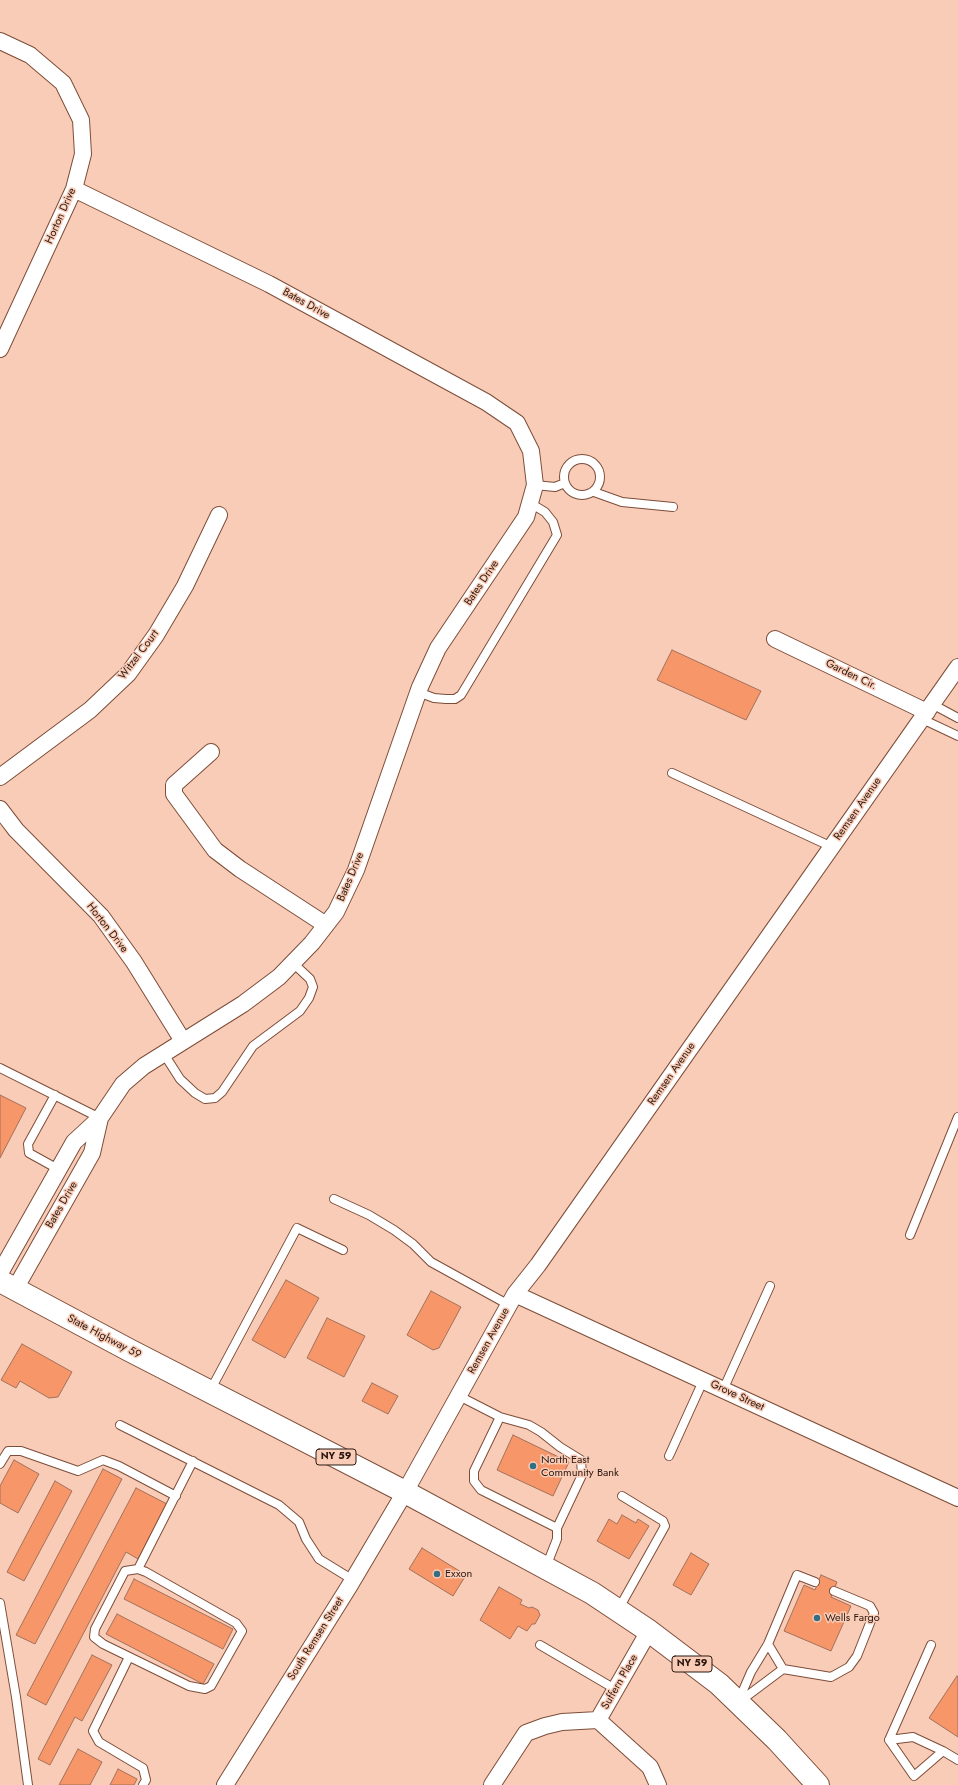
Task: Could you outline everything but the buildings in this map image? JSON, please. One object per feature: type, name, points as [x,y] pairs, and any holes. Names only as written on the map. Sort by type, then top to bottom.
[{"type":"main road","name":"State Highway 59","points":[[7,1285],[209,1392]]},
{"type":"main road","name":"NY 59","points":[[209,1392],[405,1492],[592,1593],[650,1631],[719,1684],[777,1740],[818,1785]]},
{"type":"street","name":"Horton Drive","points":[[0,41],[30,55],[63,83],[81,120],[83,154],[74,189],[0,349]]},
{"type":"street","name":"Bates Drive","points":[[0,1273],[74,1142],[100,1118],[123,1084],[144,1066],[243,1004],[279,977],[312,944],[336,912],[356,870],[418,692],[438,648],[526,517],[535,485],[531,451],[517,423],[486,402],[269,284],[74,189]]},
{"type":"street","name":"Witzel Court","points":[[0,777],[90,710],[128,674],[156,635],[184,586],[219,515]]},
{"type":"street","name":"Garden Cir.","points":[[775,639],[927,712]]},
{"type":"street","name":"Remsen Avenue","points":[[405,1492],[512,1300],[958,667]]},
{"type":"street","points":[[212,752],[174,785],[174,794],[215,850],[240,869],[326,925]]},
{"type":"street","name":"Horton Drive","points":[[0,809],[16,830],[101,916],[134,962],[183,1041]]},
{"type":"street","name":"Bates Drive","points":[[7,1285],[92,1153],[100,1118]]},
{"type":"street","name":"Grove Street","points":[[512,1300],[723,1390],[958,1498]]},
{"type":"street","name":"South Remsen Street","points":[[225,1785],[353,1580],[405,1492]]},
{"type":"street","name":"Suffern Place","points":[[492,1785],[526,1733],[562,1722],[598,1720],[650,1631]]},
{"type":"street","points":[[598,1720],[650,1767],[658,1785]]},
{"type":"lane","points":[[594,492],[600,481],[600,475],[599,469],[590,460],[578,459],[567,466],[564,477],[565,484],[568,489],[577,495],[583,496],[594,492],[622,502],[673,507]]},
{"type":"lane","points":[[535,485],[555,487],[565,484]]},
{"type":"lane","points":[[418,692],[440,699],[455,699],[461,695],[553,542],[556,535],[553,522],[544,512],[530,503]]},
{"type":"lane","points":[[927,712],[958,718]]},
{"type":"lane","points":[[927,712],[958,736]]},
{"type":"lane","points":[[672,773],[832,847]]},
{"type":"lane","points":[[164,1054],[180,1079],[195,1093],[205,1099],[215,1098],[222,1092],[253,1046],[300,1011],[309,998],[313,988],[310,979],[293,963]]},
{"type":"lane","points":[[0,1068],[100,1118]]},
{"type":"lane","points":[[55,1096],[28,1144],[28,1153],[58,1169]]},
{"type":"lane","points":[[910,1235],[958,1117]]},
{"type":"lane","points":[[334,1199],[369,1215],[394,1230],[413,1244],[431,1262],[512,1300]]},
{"type":"lane","points":[[209,1392],[297,1228],[343,1250]]},
{"type":"lane","points":[[723,1390],[770,1286]]},
{"type":"lane","points":[[669,1456],[702,1381]]},
{"type":"lane","points":[[459,1396],[500,1417],[528,1425],[541,1432],[560,1447],[581,1460],[582,1475],[557,1528],[557,1539],[546,1568]]},
{"type":"lane","points":[[500,1417],[474,1471],[474,1481],[481,1490],[557,1528]]},
{"type":"lane","points":[[120,1425],[279,1505],[299,1522],[306,1539],[319,1559],[353,1580]]},
{"type":"lane","points":[[0,1464],[8,1451],[21,1451],[78,1471],[103,1460],[176,1496]]},
{"type":"lane","points":[[138,1569],[193,1461]]},
{"type":"lane","points":[[618,1610],[665,1526],[663,1521],[622,1496]]},
{"type":"lane","points":[[138,1569],[146,1572],[236,1624],[242,1631],[211,1686],[205,1689],[189,1686],[103,1644],[94,1637],[95,1629],[125,1571],[138,1569]]},
{"type":"lane","points":[[738,1703],[751,1672],[768,1644],[796,1575],[815,1582]]},
{"type":"lane","points":[[738,1703],[783,1669],[831,1677],[849,1667],[857,1656],[874,1613],[870,1606],[834,1591]]},
{"type":"lane","points":[[0,1602],[16,1697],[28,1785]]},
{"type":"lane","points":[[768,1644],[783,1669]]},
{"type":"lane","points":[[540,1645],[615,1689]]},
{"type":"lane","points":[[889,1740],[931,1645]]},
{"type":"lane","points":[[129,1657],[93,1731],[99,1742],[143,1768],[146,1780],[143,1785]]},
{"type":"lane","points":[[889,1740],[913,1737],[958,1760]]},
{"type":"lane","points":[[889,1740],[914,1776],[943,1751]]},
{"type":"place","name":"North East Community Bank","points":[[533,1466]]},
{"type":"place","name":"Exxon","points":[[437,1574]]},
{"type":"place","name":"Wells Fargo","points":[[817,1618]]}]
